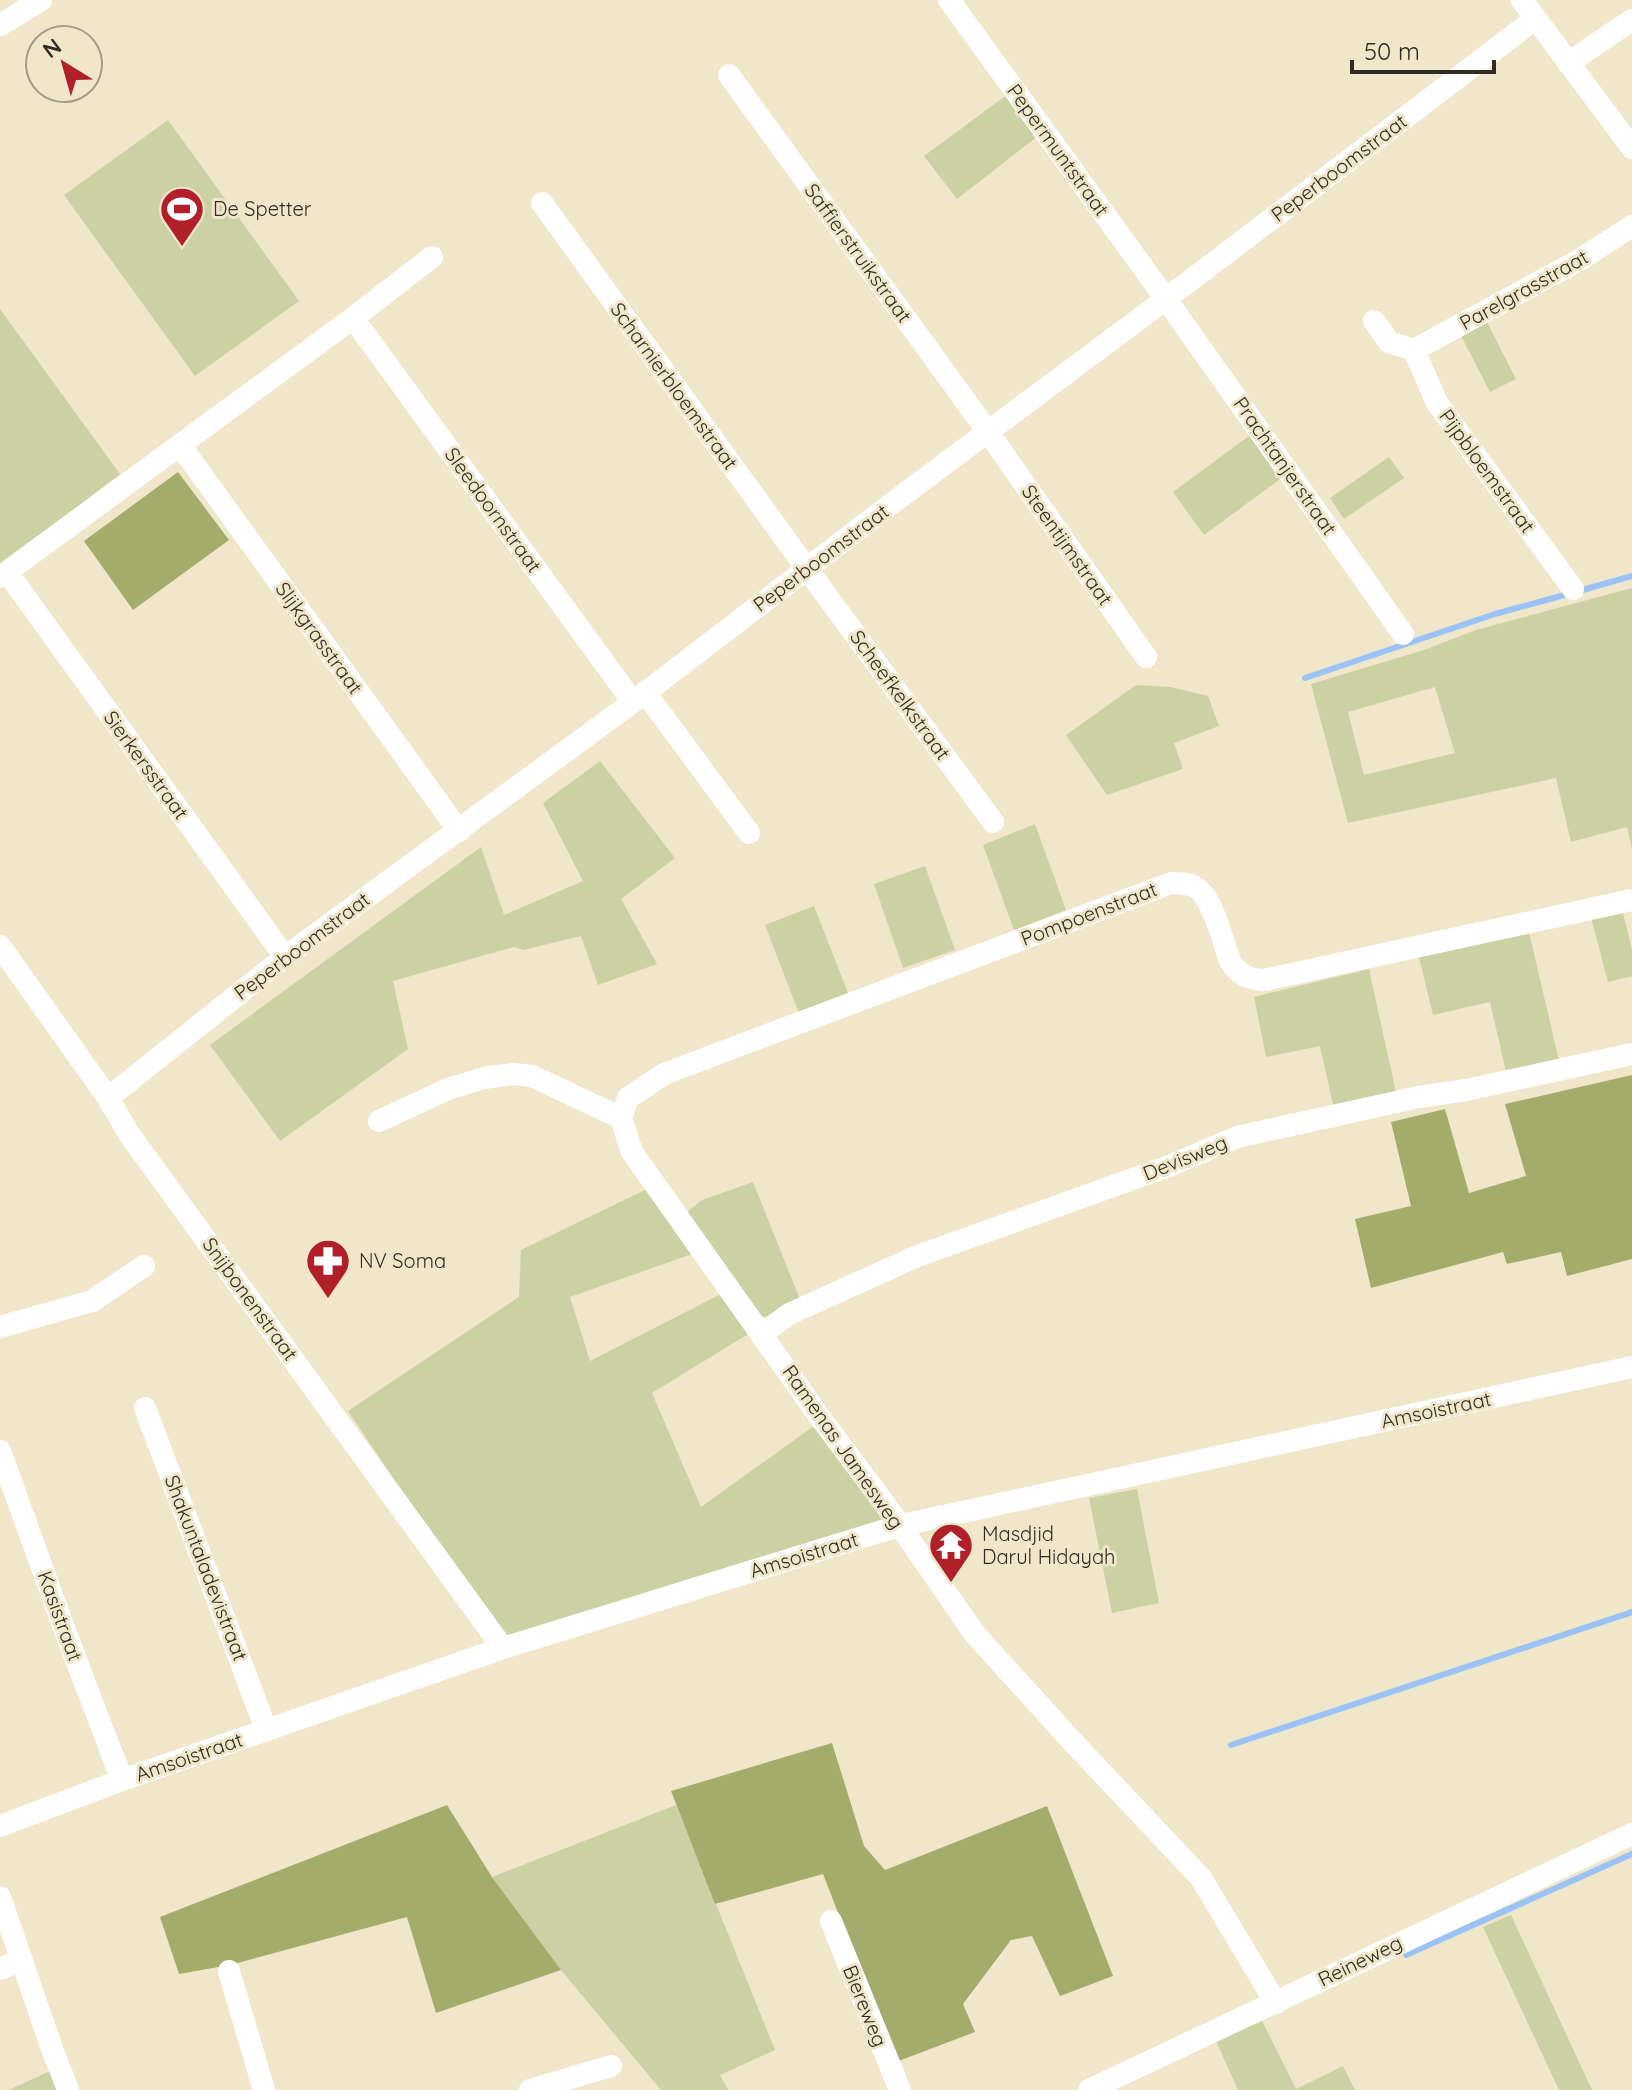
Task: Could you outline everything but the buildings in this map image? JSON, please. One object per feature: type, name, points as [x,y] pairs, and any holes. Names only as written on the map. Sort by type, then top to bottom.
[{"type":"street","points":[[0,25],[41,0]]},
{"type":"street","name":"Pepermuntstraat","points":[[949,0],[1166,299]]},
{"type":"street","points":[[1522,0],[1632,148]]},
{"type":"street","name":"Peperboomstraat","points":[[108,1098],[285,957],[639,697],[1535,19]]},
{"type":"street","points":[[1568,63],[1632,20]]},
{"type":"street","name":"Saffierstruikstraat","points":[[729,75],[988,432]]},
{"type":"street","name":"Scharnierbloemstraat","points":[[542,203],[807,569]]},
{"type":"street","name":"Parelgrasstraat","points":[[1414,350],[1581,259],[1632,226]]},
{"type":"street","points":[[4,575],[432,257]]},
{"type":"street","name":"Prachtanjerstraat","points":[[1166,299],[1403,634]]},
{"type":"street","name":"Sleedoornstraat","points":[[353,318],[639,697],[749,833]]},
{"type":"street","points":[[1374,321],[1389,342],[1414,350]]},
{"type":"street","name":"Pijpbloemstraat","points":[[1414,350],[1437,403],[1573,589]]},
{"type":"street","name":"Steentijmstraat","points":[[988,432],[1146,657]]},
{"type":"street","name":"Slijkgrasstraat","points":[[180,445],[459,831]]},
{"type":"street","name":"Scheefkelkstraat","points":[[807,569],[993,822]]},
{"type":"street","name":"Sierkersstraat","points":[[4,575],[285,957]]},
{"type":"street","name":"Pompoenstraat","points":[[621,1118],[628,1098],[664,1074],[1171,883],[1195,887],[1206,896],[1230,961],[1251,979],[1264,980],[1632,900]]},
{"type":"street","name":"Snijbonenstraat","points":[[0,946],[108,1098],[129,1134],[503,1648]]},
{"type":"street","name":"Devisweg","points":[[762,1334],[789,1314],[915,1257],[1169,1166],[1237,1137],[1632,1054]]},
{"type":"street","points":[[379,1121],[448,1089],[484,1078],[513,1074],[532,1076],[621,1118]]},
{"type":"street","name":"Ramenas Jamesweg","points":[[621,1118],[632,1152],[974,1633],[1201,1878],[1276,2003]]},
{"type":"street","points":[[0,1327],[92,1301],[144,1266]]},
{"type":"street","name":"Amsoistraat","points":[[0,1826],[266,1729],[503,1648],[898,1526],[1632,1367]]},
{"type":"street","name":"Shakuntaladevistraat","points":[[145,1408],[266,1729]]},
{"type":"street","name":"Kasistraat","points":[[0,1451],[122,1780]]},
{"type":"street","name":"Reineweg","points":[[1089,2090],[1632,1834]]},
{"type":"street","points":[[0,1897],[68,2090]]},
{"type":"street","name":"Biereweg","points":[[831,1921],[900,2090]]},
{"type":"street","points":[[0,1969],[22,1960]]},
{"type":"street","points":[[229,1971],[264,2090]]},
{"type":"street","points":[[530,2090],[611,2066]]},
{"type":"green space","points":[[1008,94],[1038,136],[957,199],[924,156]]},
{"type":"green space","name":"De Spetter","points":[[168,120],[299,301],[195,376],[64,195]]},
{"type":"green space","points":[[0,309],[120,474],[0,566]]},
{"type":"green space","points":[[1486,320],[1516,379],[1490,392],[1460,334]]},
{"type":"green space","points":[[1253,433],[1283,477],[1204,535],[1173,492]]},
{"type":"green space","points":[[1389,457],[1404,478],[1344,519],[1330,498]]},
{"type":"green space","points":[[178,472],[229,540],[133,610],[84,541]]},
{"type":"green space","points":[[1632,588],[1632,849],[1627,827],[1571,842],[1556,778],[1348,823],[1311,684],[1424,650],[1476,630]],"holes":[[[1435,687],[1455,753],[1364,775],[1348,712]]]},
{"type":"green space","points":[[1136,685],[1170,687],[1208,696],[1219,726],[1174,743],[1183,769],[1107,795],[1066,735]]},
{"type":"green space","points":[[600,761],[675,858],[621,899],[657,964],[598,985],[581,936],[523,950],[514,947],[393,981],[408,1049],[280,1141],[210,1045],[481,847],[504,915],[583,881],[543,803]]},
{"type":"green space","points":[[1035,824],[1066,910],[1014,930],[983,845]]},
{"type":"green space","points":[[925,866],[955,950],[903,968],[874,884]]},
{"type":"green space","points":[[814,906],[850,998],[800,1016],[765,925]]},
{"type":"green space","points":[[1622,909],[1632,950],[1632,976],[1608,982],[1591,917]]},
{"type":"green space","points":[[1528,928],[1560,1065],[1507,1076],[1490,1002],[1433,1015],[1418,953]]},
{"type":"green space","points":[[1369,969],[1397,1097],[1334,1109],[1320,1046],[1266,1057],[1254,997]]},
{"type":"green space","points":[[1632,1075],[1632,1259],[1567,1276],[1561,1252],[1507,1264],[1503,1252],[1371,1288],[1355,1219],[1411,1206],[1391,1122],[1445,1109],[1469,1193],[1526,1176],[1505,1104]]},
{"type":"green space","points":[[753,1182],[801,1302],[768,1317],[759,1316],[683,1215],[702,1200]]},
{"type":"green space","points":[[647,1189],[695,1253],[570,1297],[590,1361],[725,1292],[753,1331],[652,1393],[701,1507],[818,1423],[883,1515],[882,1522],[510,1638],[497,1632],[348,1411],[519,1297],[521,1250]]},
{"type":"green space","points":[[1137,1489],[1159,1603],[1112,1613],[1089,1498]]},
{"type":"green space","points":[[832,1743],[864,1846],[885,1870],[1047,1806],[1113,1976],[1060,1996],[1032,1936],[1011,1940],[963,2004],[975,2032],[896,2062],[823,1874],[715,1904],[671,1791]]},
{"type":"green space","points":[[447,1805],[492,1877],[561,1970],[436,2013],[407,1917],[230,1965],[179,1974],[160,1917]]},
{"type":"green space","points":[[676,1805],[775,2050],[720,2075],[728,2090],[661,2090],[561,1970],[492,1877]]},
{"type":"green space","points":[[1511,1915],[1592,2090],[1559,2090],[1483,1927]]},
{"type":"green space","points":[[1261,2019],[1296,2089],[1343,2066],[1355,2090],[1238,2090],[1216,2041]]},
{"type":"green space","points":[[50,2071],[57,2090],[9,2090]]},
{"type":"waterway","points":[[1579,591],[1632,576]]},
{"type":"waterway","points":[[1305,678],[1495,614],[1568,594]]},
{"type":"waterway","points":[[1231,1745],[1632,1612]]},
{"type":"waterway","points":[[1406,1955],[1632,1854]]},
{"type":"place","name":"De Spetter","points":[[182,248]]},
{"type":"place","name":"NV Soma","points":[[328,1300]]},
{"type":"place","name":"Masdjid Darul Hidayah","points":[[951,1584]]}]
